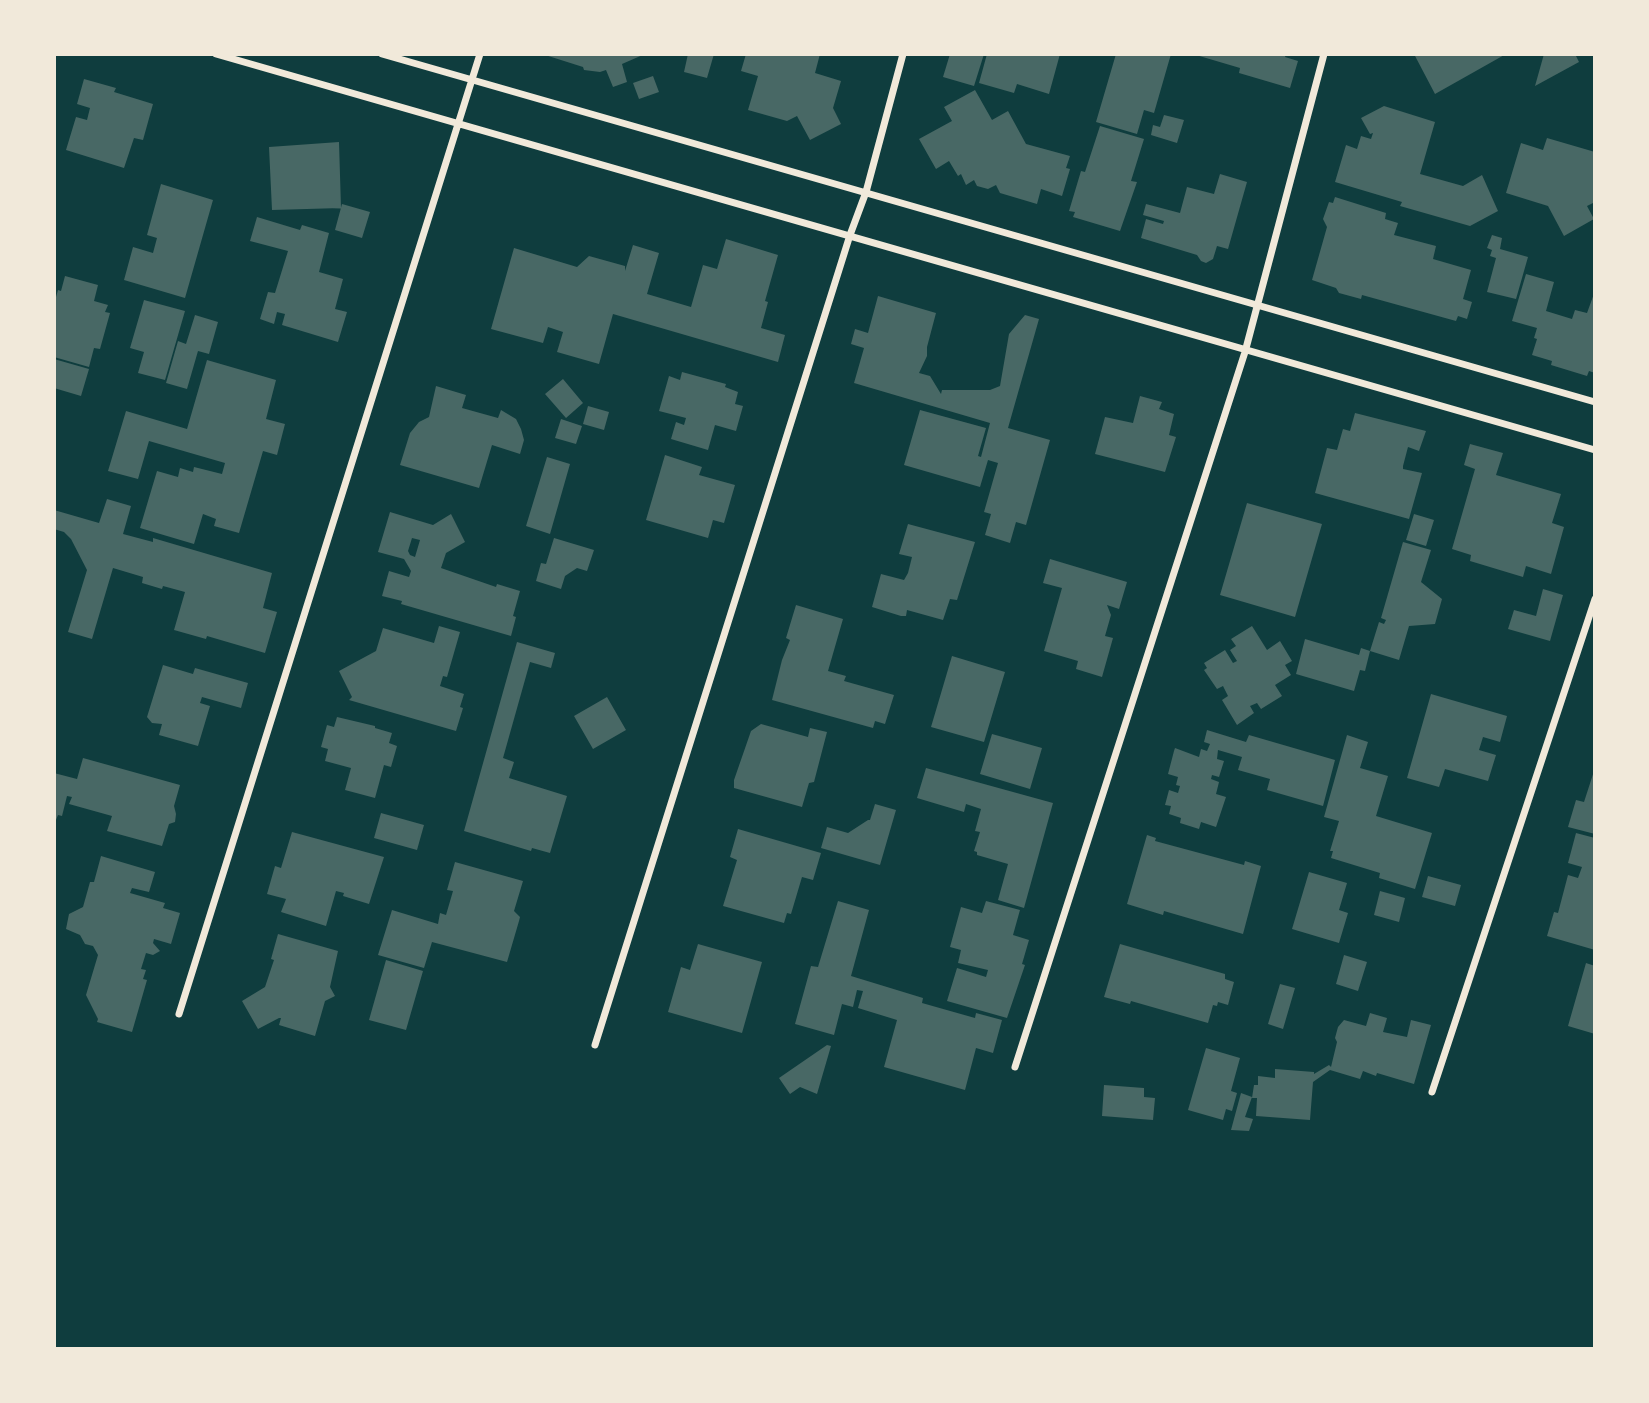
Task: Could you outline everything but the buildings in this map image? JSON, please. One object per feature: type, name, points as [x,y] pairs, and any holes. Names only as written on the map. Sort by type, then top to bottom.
[{"type":"street","points":[[216,54],[850,235],[1245,352],[1595,450]]},
{"type":"street","points":[[382,54],[1595,402]]},
{"type":"street","points":[[179,1014],[480,54]]},
{"type":"street","points":[[595,1045],[850,235],[866,192],[903,54]]},
{"type":"street","points":[[1015,1067],[1245,352],[1324,54]]},
{"type":"street","points":[[1432,1092],[1595,599]]}]
